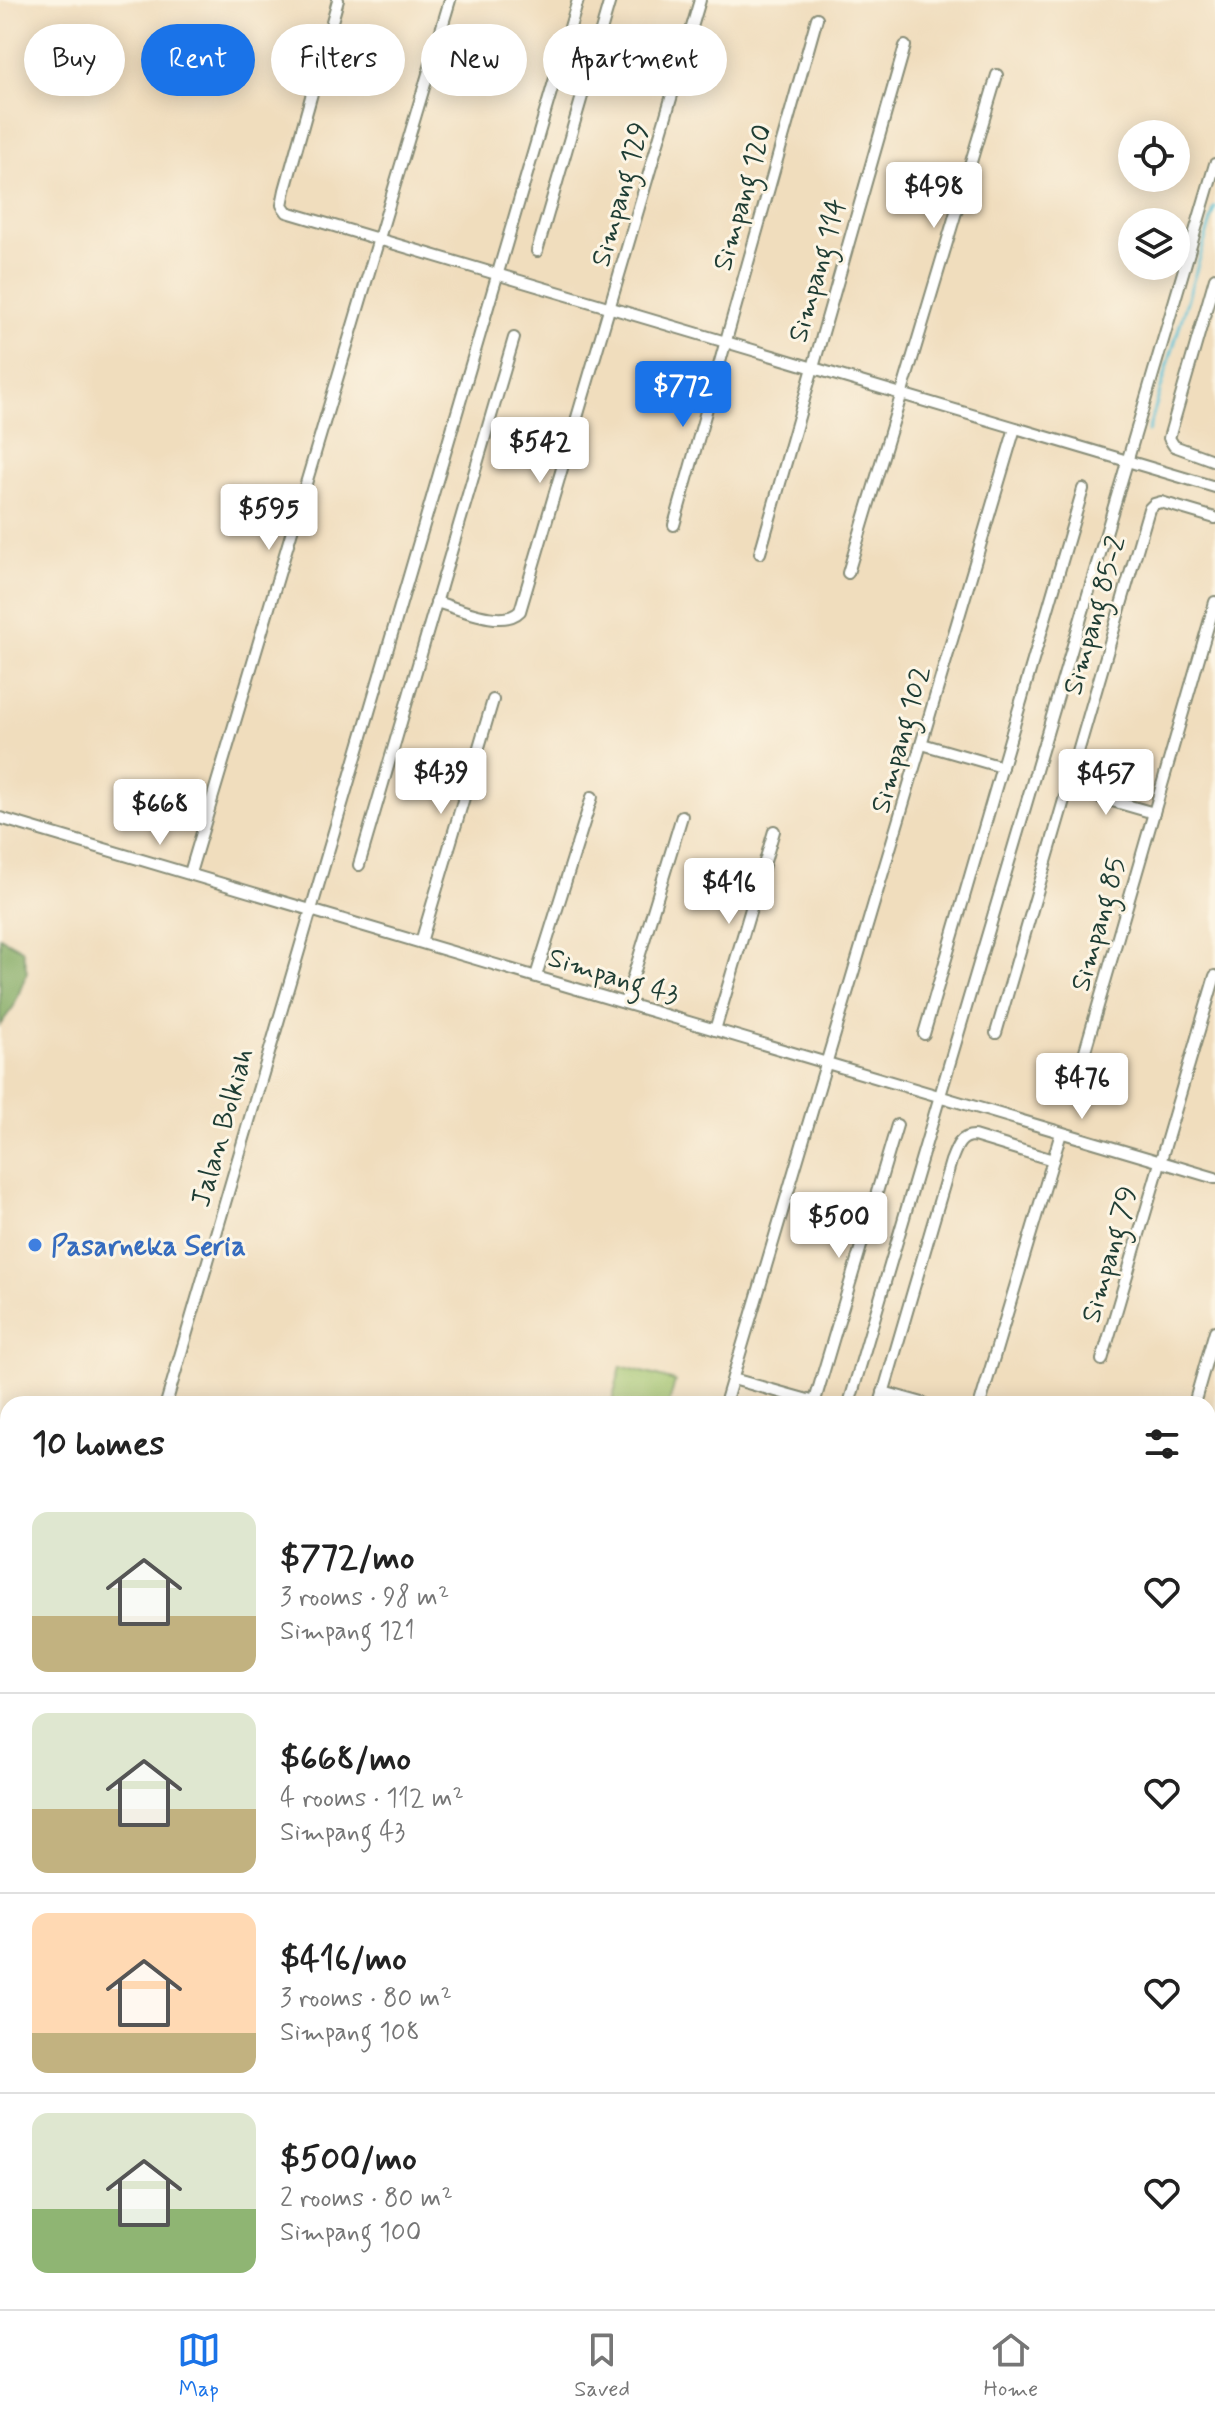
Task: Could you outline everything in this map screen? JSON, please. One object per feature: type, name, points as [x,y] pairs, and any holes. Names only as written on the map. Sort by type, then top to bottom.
[{"type":"street","points":[[338,0],[282,205],[287,212],[1215,487]]},
{"type":"street","points":[[190,873],[450,0]]},
{"type":"street","name":"Jalan Bolkiah","points":[[168,1396],[578,0]]},
{"type":"street","points":[[537,251],[610,0]]},
{"type":"street","name":"Simpang 129","points":[[436,602],[500,620],[512,619],[520,611],[700,0]]},
{"type":"street","name":"Simpang 120","points":[[674,525],[817,18]]},
{"type":"street","name":"Simpang 114","points":[[760,553],[905,46]]},
{"type":"street","points":[[848,573],[997,75]]},
{"type":"street","points":[[851,1396],[1215,164]]},
{"type":"street","points":[[1215,278],[1169,438],[1174,446],[1215,461]]},
{"type":"street","points":[[359,865],[514,338]]},
{"type":"street","name":"Simpang 102","points":[[728,1396],[1015,428]]},
{"type":"street","points":[[924,1034],[1083,489]]},
{"type":"street","name":"Simpang 85-2","points":[[996,1033],[1149,509],[1161,502],[1215,518]]},
{"type":"street","name":"Simpang 85","points":[[1078,1075],[1215,602]]},
{"type":"street","points":[[421,942],[493,700]]},
{"type":"street","points":[[922,744],[1002,767]]},
{"type":"street","points":[[1067,788],[1154,813]]},
{"type":"street","points":[[536,976],[592,797]]},
{"type":"street","points":[[625,1003],[682,816]]},
{"type":"street","name":"Simpang 43","points":[[0,818],[1215,1178]]},
{"type":"street","points":[[715,1030],[774,831]]},
{"type":"street","name":"Simpang 79","points":[[1102,1360],[1215,976]]},
{"type":"street","points":[[816,1396],[897,1125]]},
{"type":"street","points":[[982,1396],[1061,1133]]},
{"type":"street","points":[[882,1396],[951,1161],[961,1140],[974,1136],[1053,1160]]},
{"type":"street","points":[[1196,1396],[1215,1331]]},
{"type":"street","points":[[733,1379],[790,1396]]},
{"type":"street","points":[[883,1392],[897,1396]]},
{"type":"green space","points":[[0,937],[22,949],[27,972],[14,1006],[0,1025]]},
{"type":"green space","points":[[621,1366],[675,1381],[671,1396],[614,1396]]},
{"type":"waterway","points":[[1148,432],[1215,207]]},
{"type":"place","name":"Pasarneka Seria","points":[[35,1245]]}]
